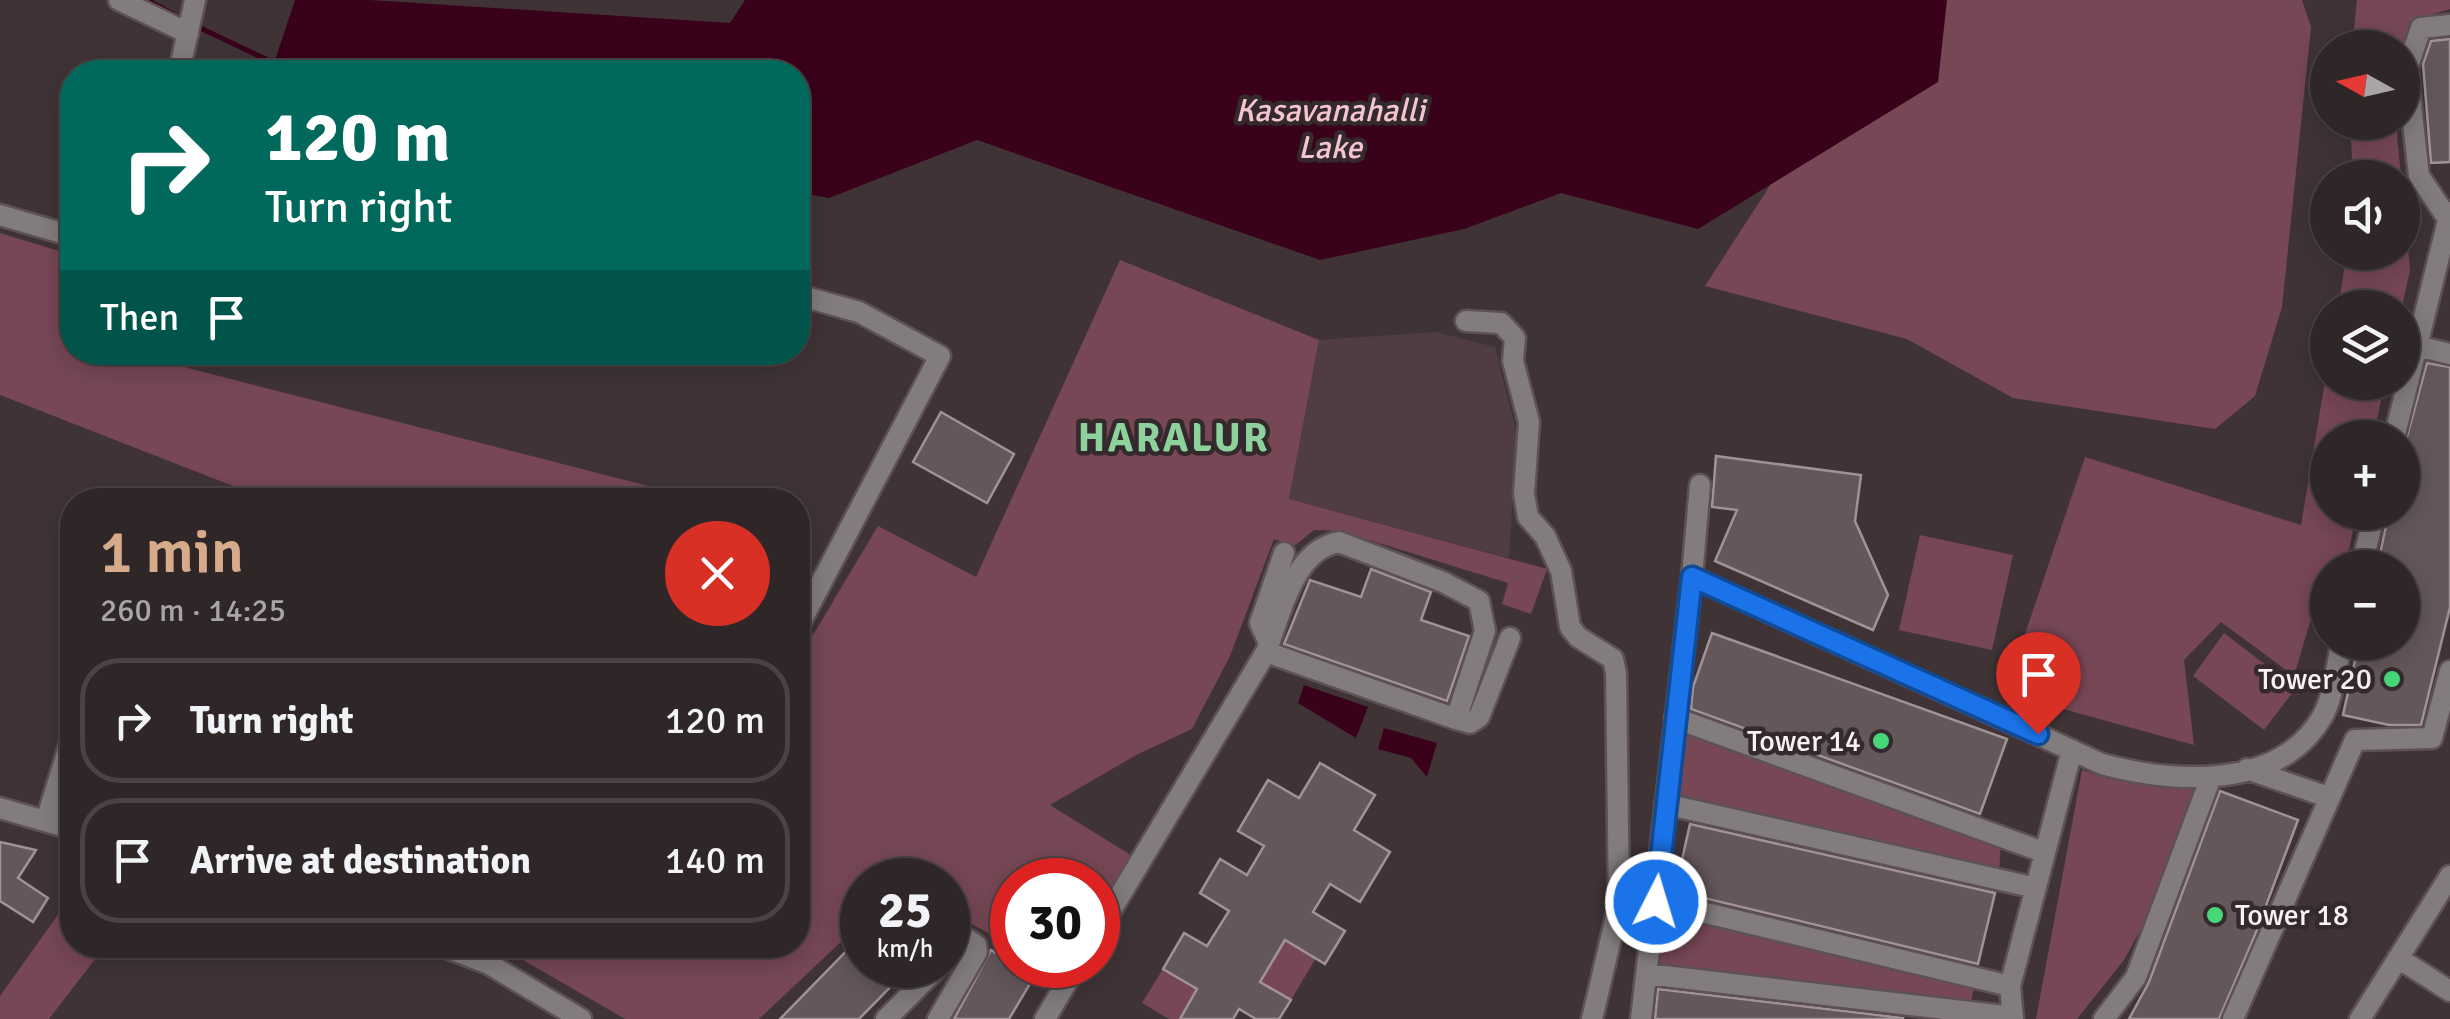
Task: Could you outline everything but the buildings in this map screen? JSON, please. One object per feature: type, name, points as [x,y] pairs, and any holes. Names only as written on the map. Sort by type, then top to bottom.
[{"type":"street","points":[[119,0],[191,19],[182,60]]},
{"type":"street","points":[[2420,333],[2448,214],[2419,176],[2407,68],[2420,28],[2450,25]]},
{"type":"street","points":[[0,215],[60,232]]},
{"type":"street","points":[[810,298],[859,312],[940,356],[810,604]]},
{"type":"street","points":[[1466,322],[1501,323],[1516,338],[1513,362],[1529,422],[1524,494],[1528,518],[1545,536],[1561,571],[1570,626],[1578,637],[1613,658],[1616,673],[1619,904],[1592,1019]]},
{"type":"street","points":[[2420,347],[2450,354]]},
{"type":"street","points":[[1641,1019],[1700,485]]},
{"type":"street","points":[[1120,895],[1268,647],[1302,564],[1330,544],[1339,542],[1443,582],[1479,601],[1486,631],[1456,719]]},
{"type":"street","points":[[1268,647],[1260,623],[1284,553]]},
{"type":"street","points":[[1692,577],[2072,750],[2126,770],[2172,778],[2210,777],[2247,769],[2295,751],[2323,716],[2337,660]]},
{"type":"street","points":[[1268,647],[1470,723],[1478,717],[1510,638]]},
{"type":"street","points":[[2232,1019],[2354,740],[2432,738],[2450,672]]},
{"type":"street","points":[[1675,718],[2043,852]]},
{"type":"street","points":[[1647,974],[2013,1018],[2010,986],[2072,750]]},
{"type":"street","points":[[2247,769],[2328,797]]},
{"type":"street","points":[[46,821],[60,776]]},
{"type":"street","points":[[2104,1019],[2136,977],[2210,777]]},
{"type":"street","points":[[1665,804],[2036,888]]},
{"type":"street","points":[[0,808],[60,825]]},
{"type":"street","points":[[2360,1019],[2450,876]]},
{"type":"street","points":[[1656,902],[2010,986]]},
{"type":"street","points":[[473,958],[581,1019]]},
{"type":"street","points":[[2398,958],[2450,991]]},
{"type":"street","points":[[886,1019],[917,988]]},
{"type":"street","points":[[938,1019],[950,988]]},
{"type":"street","points":[[1045,1019],[1063,988]]},
{"type":"shaded area","points":[[1890,0],[2302,0],[2311,27],[2282,307],[2255,396],[2215,429],[2013,398],[1907,339],[1705,286]]},
{"type":"shaded area","points":[[2357,0],[2450,0],[2450,9],[2410,21],[2408,30],[2354,30]]},
{"type":"shaded area","points":[[2351,140],[2398,140],[2399,160],[2352,160]]},
{"type":"shaded area","points":[[0,233],[60,251],[60,365],[176,365],[656,488],[238,488],[0,395]]},
{"type":"shaded area","points":[[1120,260],[1319,340],[1289,499],[1547,569],[1531,614],[1502,604],[1508,583],[1340,531],[1314,530],[1294,546],[1274,539],[1230,656],[1192,729],[1138,754],[1050,805],[1134,857],[1120,880],[1120,858],[990,858],[990,934],[970,923],[970,858],[840,858],[840,943],[759,1019],[625,1019],[519,958],[810,958],[810,640],[878,526],[976,577]]},
{"type":"shaded area","points":[[2344,270],[2410,270],[2406,290],[2341,290]]},
{"type":"shaded area","points":[[1436,332],[1495,347],[1517,434],[1509,558],[1289,499],[1319,340]]},
{"type":"shaded area","points":[[2322,400],[2381,400],[2377,420],[2318,420]]},
{"type":"shaded area","points":[[2085,457],[2301,525],[2310,471],[2310,530],[2353,530],[2349,550],[2310,550],[2310,622],[2294,676],[2221,622],[2184,660],[2194,745],[2005,693]]},
{"type":"shaded area","points":[[1920,535],[2013,555],[1992,650],[1899,630]]},
{"type":"shaded area","points":[[2224,633],[2296,688],[2264,730],[2193,676]]},
{"type":"shaded area","points":[[1679,727],[2001,840],[1999,876],[1671,802]]},
{"type":"shaded area","points":[[2082,770],[2141,781],[2201,779],[2165,885],[2124,960],[2077,1019],[2036,1019]]},
{"type":"shaded area","points":[[1660,905],[1976,980],[1969,1010],[1652,972]]},
{"type":"shaded area","points":[[60,912],[60,958],[96,958],[49,1019],[0,1019],[0,996]]},
{"type":"shaded area","points":[[1285,940],[1316,958],[1291,1000],[1260,982]]},
{"type":"shaded area","points":[[1163,969],[1197,989],[1180,1019],[1169,1019],[1142,1003]]},
{"type":"water","name":"Kasavanahalli Lake","points":[[295,0],[369,0],[730,23],[745,0],[1947,0],[1938,82],[1698,229],[1561,193],[1464,229],[1320,260],[977,140],[829,198],[810,194],[810,60],[275,60]]},
{"type":"water","points":[[1304,685],[1368,707],[1356,738],[1298,703]]},
{"type":"water","points":[[1384,728],[1437,743],[1427,777],[1411,758],[1378,749]]},
{"type":"waterway","points":[[147,0],[184,20]]},
{"type":"waterway","points":[[194,25],[268,60]]},
{"type":"place","name":"Tower 20","points":[[2392,679]]},
{"type":"place","name":"Tower 14","points":[[1881,741]]},
{"type":"place","name":"Tower 18","points":[[2215,915]]},
{"type":"district","name":"HARALUR","points":[[1174,438]]},
{"type":"route","points":[[1656,902],[1692,577],[2038,734]]}]
